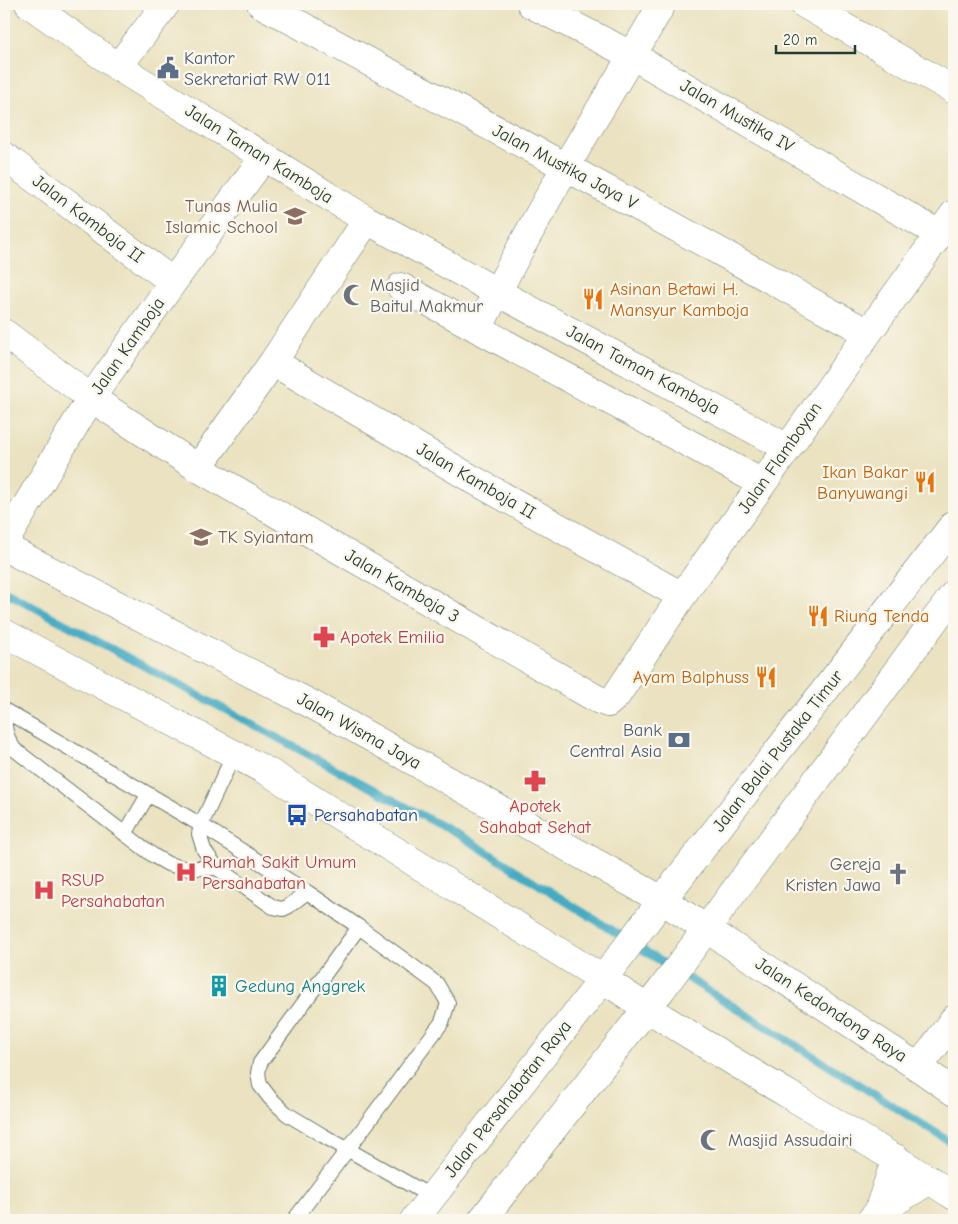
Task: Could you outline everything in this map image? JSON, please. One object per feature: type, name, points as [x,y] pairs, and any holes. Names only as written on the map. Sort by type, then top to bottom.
[{"type":"street","name":"Jalan Taman Kamboja","points":[[29,4],[118,67],[367,220],[788,448]]},
{"type":"street","points":[[118,67],[166,4]]},
{"type":"street","name":"Jalan Mustika Jaya V","points":[[261,4],[566,167],[868,333]]},
{"type":"street","name":"Jalan Mustika IV","points":[[531,4],[633,56],[947,224]]},
{"type":"street","points":[[478,329],[566,167],[662,4]]},
{"type":"street","points":[[804,4],[954,90]]},
{"type":"street","name":"Jalan Kamboja II","points":[[4,156],[173,282]]},
{"type":"street","name":"Jalan Kamboja","points":[[4,542],[91,398],[264,157]]},
{"type":"street","points":[[198,468],[273,362],[367,220]]},
{"type":"street","name":"Jalan Flamboyan","points":[[608,703],[616,696],[682,596],[947,224]]},
{"type":"street","points":[[401,287],[762,483]]},
{"type":"street","name":"Jalan Kamboja 3","points":[[4,333],[91,398],[198,468],[589,694],[608,703]]},
{"type":"street","name":"Jalan Kamboja II","points":[[273,362],[472,479],[682,596]]},
{"type":"street","name":"Jalan Balai Pustaka Timur","points":[[607,973],[954,524]]},
{"type":"street","name":"Jalan Wisma Jaya","points":[[4,547],[313,705],[657,907],[701,937]]},
{"type":"street","points":[[482,1220],[701,937],[954,594]]},
{"type":"street","points":[[4,633],[270,773],[654,999],[954,1196]]},
{"type":"street","name":"Jalan Kedondong Raya","points":[[701,937],[918,1067],[954,1092]]},
{"type":"street","name":"Jalan Persahabatan Raya","points":[[414,1220],[607,973]]},
{"type":"street","points":[[918,1067],[954,1019]]},
{"type":"street","points":[[875,1216],[896,1158]]},
{"type":"street","points":[[875,1216],[930,1180]]},
{"type":"lane","points":[[4,711],[201,825],[359,927],[437,984],[448,1004],[442,1022],[294,1220]]},
{"type":"lane","points":[[4,711],[4,726],[8,740],[14,749],[154,856],[168,864],[184,868],[217,868]]},
{"type":"lane","points":[[234,754],[201,825],[199,834],[204,850],[217,868],[273,907],[283,909],[307,892]]},
{"type":"lane","points":[[125,834],[148,795]]},
{"type":"lane","points":[[359,927],[260,1063],[258,1073],[260,1085],[270,1098],[287,1114],[432,1197]]},
{"type":"waterway","points":[[4,591],[466,839],[626,939]]},
{"type":"waterway","points":[[635,945],[954,1144]]},
{"type":"place","name":"Kantor Sekretariat RW 011","points":[[168,68]]},
{"type":"place","name":"Tunas Mulia Islamic School","points":[[295,216]]},
{"type":"place","name":"Masjid Baitul Makmur","points":[[354,295]]},
{"type":"place","name":"Asinan Betawi H. Mansyur Kamboja","points":[[593,299]]},
{"type":"place","name":"Ikan Bakar Banyuwangi","points":[[925,482]]},
{"type":"place","name":"TK Syiantam","points":[[201,537]]},
{"type":"place","name":"Riung Tenda","points":[[818,616]]},
{"type":"place","name":"Apotek Emilia","points":[[324,637]]},
{"type":"place","name":"Ayam Balphuss","points":[[766,677]]},
{"type":"place","name":"Bank Central Asia","points":[[679,740]]},
{"type":"place","name":"Apotek Sahabat Sehat","points":[[535,781]]},
{"type":"place","name":"Persahabatan","points":[[297,815]]},
{"type":"place","name":"Rumah Sakit Umum Persahabatan","points":[[186,872]]},
{"type":"place","name":"Gereja Kristen Jawa","points":[[898,874]]},
{"type":"place","name":"RSUP Persahabatan","points":[[44,890]]},
{"type":"place","name":"Gedung Anggrek","points":[[219,986]]},
{"type":"place","name":"Masjid Assudairi","points":[[711,1140]]}]
